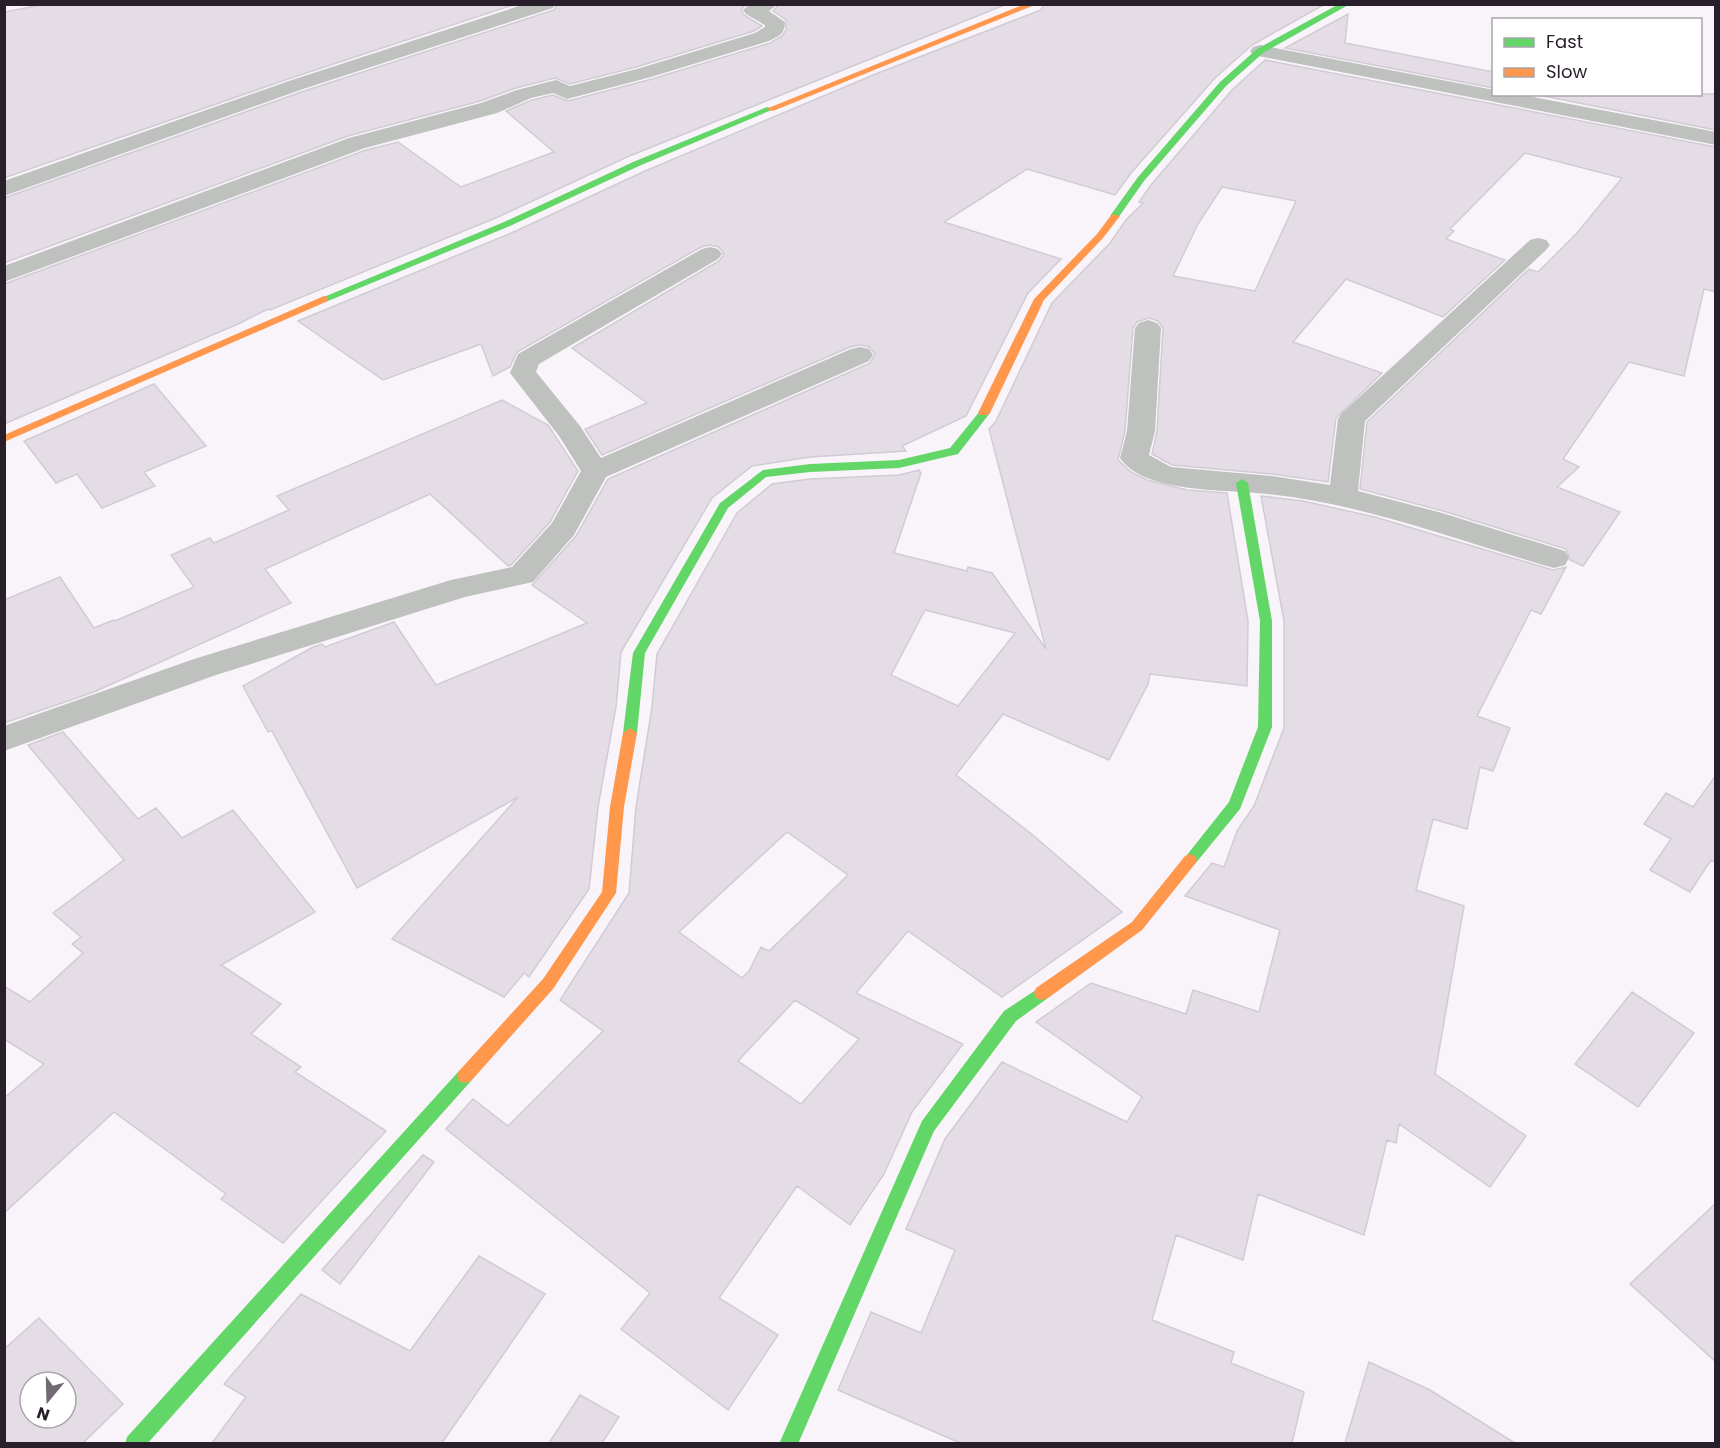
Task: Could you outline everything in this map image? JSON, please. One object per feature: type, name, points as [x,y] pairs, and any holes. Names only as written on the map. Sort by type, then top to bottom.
[{"type":"street","points":[[4,189],[296,85],[546,4]]},
{"type":"street","points":[[4,275],[357,143],[489,108],[524,94],[556,86],[567,93],[644,73],[762,37],[775,30],[776,22],[753,10],[768,4]]},
{"type":"street","points":[[4,439],[274,321],[507,224],[636,164],[870,67],[1033,4]]},
{"type":"street","points":[[134,1443],[548,984],[609,893],[617,807],[634,707],[639,653],[724,506],[763,474],[810,468],[899,464],[954,451],[980,420],[1039,299],[1100,236],[1141,179],[1223,84],[1260,51],[1346,4]]},
{"type":"street","points":[[1260,51],[1492,96]]},
{"type":"street","points":[[1493,96],[1716,139]]},
{"type":"street","points":[[1343,497],[1352,419],[1538,245]]},
{"type":"street","points":[[595,471],[570,432],[524,373],[527,360],[710,254]]},
{"type":"street","points":[[1148,328],[1141,431],[1134,458],[1148,468],[1166,476],[1305,489],[1398,509],[1554,558]]},
{"type":"street","points":[[4,739],[205,667],[462,587],[522,575],[564,528],[595,471],[860,355]]},
{"type":"street","points":[[788,1443],[928,1126],[1010,1016],[1137,926],[1235,805],[1265,727],[1266,621],[1242,483]]},
{"type":"building","points":[[46,4],[516,4],[288,79],[4,178],[4,12]]},
{"type":"building","points":[[557,4],[746,4],[741,10],[744,15],[762,26],[754,31],[636,67],[570,84],[555,78],[516,88],[480,101],[348,136],[4,263],[4,198],[304,91],[554,10]]},
{"type":"building","points":[[780,4],[1007,4],[627,157],[498,217],[268,309],[4,424],[4,284],[366,150],[398,142],[461,187],[554,152],[506,111],[532,100],[553,95],[568,101],[652,79],[770,43],[782,36],[786,30],[786,20],[773,11]]},
{"type":"building","points":[[1044,4],[1325,4],[1252,45],[1215,78],[1131,173],[1115,195],[1027,169],[944,222],[1061,259],[1028,293],[966,416],[902,446],[906,451],[810,457],[752,466],[712,498],[621,652],[616,707],[598,807],[589,889],[529,977],[524,973],[504,997],[392,939],[518,797],[357,888],[272,731],[268,732],[243,686],[313,647],[322,644],[325,647],[394,622],[436,685],[587,623],[532,585],[576,536],[608,479],[870,363],[875,354],[869,347],[860,345],[850,347],[602,455],[585,429],[647,403],[572,348],[719,261],[724,254],[719,247],[709,245],[701,247],[517,352],[510,367],[493,376],[481,344],[383,380],[298,321],[516,231],[645,171],[878,73],[1041,10]]},
{"type":"building","points":[[1348,14],[1345,43],[1492,72],[1492,88],[1285,48]]},
{"type":"building","points":[[1265,60],[1716,147],[1716,292],[1704,289],[1684,376],[1629,362],[1563,459],[1579,467],[1557,487],[1620,512],[1583,566],[1570,560],[1566,549],[1443,511],[1360,489],[1367,422],[1529,269],[1538,272],[1577,233],[1622,178],[1525,153],[1450,229],[1454,231],[1446,239],[1505,260],[1443,317],[1346,279],[1293,342],[1382,373],[1336,418],[1328,482],[1272,474],[1172,465],[1152,454],[1157,431],[1163,328],[1158,321],[1149,318],[1137,322],[1133,328],[1125,431],[1118,460],[1131,472],[1147,480],[1187,490],[1227,493],[1248,621],[1247,686],[1150,674],[1148,684],[1109,760],[1003,714],[956,775],[1034,836],[1122,912],[1002,997],[908,931],[856,993],[963,1044],[912,1112],[884,1174],[850,1225],[797,1186],[719,1298],[778,1335],[728,1410],[621,1329],[650,1293],[446,1129],[473,1099],[508,1126],[603,1031],[560,1000],[629,893],[636,807],[652,707],[657,654],[737,513],[772,484],[810,479],[899,475],[919,470],[921,473],[894,553],[967,571],[968,567],[992,573],[1046,649],[989,429],[996,421],[1052,303],[1110,243],[1126,220],[1143,203],[1139,202],[1151,185],[1232,90]],"holes":[[[1222,187],[1296,201],[1255,291],[1173,276],[1198,224]],[[925,610],[1015,633],[958,706],[891,675]],[[787,832],[848,875],[769,951],[761,947],[749,971],[742,978],[679,932]],[[795,1000],[859,1039],[801,1104],[738,1061]]]},
{"type":"building","points":[[1702,94],[1716,94],[1716,130],[1543,96],[1702,96]]},
{"type":"building","points":[[154,384],[206,446],[144,472],[155,486],[102,508],[77,474],[56,483],[24,441]]},
{"type":"building","points":[[502,400],[548,425],[578,471],[550,522],[511,565],[508,566],[430,494],[265,569],[291,603],[94,692],[4,723],[4,600],[60,577],[94,628],[115,621],[194,587],[171,555],[210,538],[214,543],[289,510],[277,496]]},
{"type":"building","points":[[1261,496],[1303,501],[1375,517],[1553,570],[1566,567],[1541,614],[1531,610],[1477,716],[1510,728],[1493,771],[1480,767],[1467,829],[1433,819],[1416,890],[1464,906],[1435,1074],[1526,1136],[1490,1187],[1399,1124],[1396,1143],[1387,1140],[1364,1235],[1258,1194],[1243,1260],[1176,1235],[1152,1320],[1234,1352],[1231,1363],[1304,1392],[1292,1443],[960,1443],[838,1390],[871,1312],[921,1333],[955,1250],[906,1229],[945,1139],[1002,1062],[1127,1122],[1142,1097],[1036,1022],[1091,983],[1186,1014],[1193,990],[1259,1012],[1280,930],[1185,896],[1212,863],[1224,867],[1237,831],[1254,806],[1284,728],[1284,621]]},
{"type":"building","points":[[63,732],[138,819],[156,808],[182,838],[233,810],[315,912],[221,965],[281,1004],[251,1034],[301,1067],[295,1072],[386,1131],[283,1243],[221,1199],[226,1194],[114,1112],[4,1213],[4,1098],[44,1064],[4,1039],[4,986],[30,1002],[83,953],[72,944],[81,937],[53,913],[124,860],[28,745]]},
{"type":"building","points":[[1716,775],[1716,863],[1711,860],[1690,892],[1650,870],[1671,839],[1644,824],[1666,793],[1693,807]]},
{"type":"building","points":[[1632,992],[1694,1033],[1638,1107],[1575,1064]]},
{"type":"building","points":[[423,1155],[434,1162],[340,1284],[322,1270]]},
{"type":"building","points":[[1716,1203],[1716,1362],[1630,1284]]},
{"type":"building","points":[[479,1256],[545,1294],[442,1443],[212,1443],[246,1397],[224,1384],[301,1294],[410,1351]]},
{"type":"building","points":[[39,1318],[123,1404],[83,1443],[4,1443],[4,1349]]},
{"type":"building","points":[[1369,1362],[1430,1390],[1515,1443],[1345,1443]]},
{"type":"building","points":[[580,1395],[619,1417],[602,1443],[549,1443]]},
{"type":"traffic: fast","points":[[1115,216],[1141,179],[1223,84],[1260,51],[1346,4]]},
{"type":"traffic: fast","points":[[324,299],[507,224],[636,164],[770,109]]},
{"type":"traffic: fast","points":[[630,733],[639,653],[724,506],[763,474],[810,468],[899,464],[954,451],[984,413]]},
{"type":"traffic: fast","points":[[1190,860],[1235,805],[1265,727],[1266,621],[1242,483]]},
{"type":"traffic: fast","points":[[788,1444],[928,1126],[1010,1016],[1042,993]]},
{"type":"traffic: fast","points":[[134,1444],[465,1076]]},
{"type":"traffic: slow","points":[[770,109],[1033,4]]},
{"type":"traffic: slow","points":[[984,413],[1039,299],[1100,236],[1115,216]]},
{"type":"traffic: slow","points":[[4,439],[324,299]]},
{"type":"traffic: slow","points":[[465,1076],[548,984],[609,893],[617,807],[630,733]]},
{"type":"traffic: slow","points":[[1042,993],[1137,926],[1190,860]]}]
